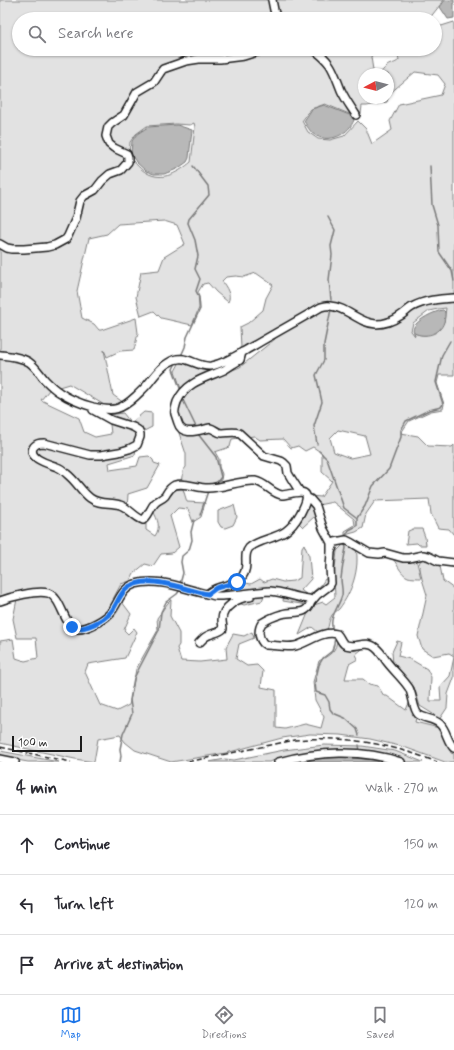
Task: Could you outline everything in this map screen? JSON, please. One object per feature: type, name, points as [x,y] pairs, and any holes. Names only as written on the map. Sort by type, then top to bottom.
[{"type":"street","points":[[272,0],[275,12]]},
{"type":"street","points":[[0,244],[7,248],[24,249],[56,245],[66,239],[76,218],[80,201],[84,196],[95,190],[110,174],[120,170],[128,162],[127,154],[109,144],[106,136],[108,128],[112,123],[124,115],[137,92],[154,82],[163,69],[186,61],[244,56]]},
{"type":"street","points":[[322,56],[330,64],[341,91],[356,115]]},
{"type":"street","points":[[0,355],[21,358],[29,362],[46,381],[60,393],[79,402],[92,407],[107,410],[116,409],[124,406],[148,384],[160,369],[176,359],[184,358],[201,365],[210,366],[221,363],[321,307],[330,306],[340,308],[363,321],[376,324],[393,320],[411,308],[424,302],[454,298]]},
{"type":"street","points":[[242,352],[240,360],[225,369],[202,378],[190,385],[180,395],[175,407],[175,414],[179,427],[184,432],[210,428],[221,433],[239,433],[264,456],[284,463],[287,466],[288,473],[300,492],[310,499],[316,506],[323,528],[331,543],[331,583],[329,586],[317,595],[307,609],[301,612],[282,614],[262,623],[259,630],[261,641],[266,645],[293,647],[324,634],[334,634],[348,646],[366,644],[372,645],[377,648],[409,688],[418,714],[440,724],[454,748]]},
{"type":"street","points":[[92,407],[93,410],[111,420],[138,430],[140,437],[137,445],[119,452],[90,455],[44,443],[34,446],[33,454],[36,458],[59,468],[69,475],[90,498],[98,502],[121,505],[139,519],[143,520],[146,518],[155,503],[164,497],[170,488],[176,485],[182,484],[208,488],[248,481],[263,484],[279,494],[284,495],[300,492]]},
{"type":"street","points":[[208,594],[216,588],[234,583],[242,578],[245,570],[248,549],[254,544],[284,533],[290,528],[303,508],[307,498]]},
{"type":"street","points":[[331,552],[335,542],[344,540],[352,542],[369,553],[385,553],[403,558],[423,555],[438,561],[454,563]]},
{"type":"street","points":[[0,601],[30,594],[47,593],[57,601],[68,623],[76,629],[93,625],[106,617],[112,611],[120,596],[126,589],[143,583],[157,582],[170,584],[216,596],[259,592],[279,592],[309,599],[311,602]]},
{"type":"street","points":[[199,644],[208,635],[218,633],[223,629],[222,620],[224,613],[229,607],[239,599],[254,596],[259,592]]},
{"type":"street","points":[[278,762],[296,757],[325,753],[364,754],[387,757],[401,762]]},
{"type":"street","points":[[0,760],[15,762]]},
{"type":"shaded area","points":[[0,0],[444,0],[435,12],[12,12],[12,56],[371,56],[373,68],[358,68],[358,104],[377,104],[362,106],[361,114],[354,116],[325,104],[311,109],[302,121],[308,132],[318,139],[330,140],[344,136],[358,121],[366,129],[372,144],[392,130],[390,121],[399,104],[441,95],[445,84],[438,75],[415,72],[394,90],[394,68],[385,68],[399,60],[398,56],[442,56],[442,26],[454,22],[454,375],[439,375],[437,383],[444,404],[443,409],[431,411],[409,421],[401,433],[418,436],[428,446],[452,447],[454,445],[454,535],[449,529],[438,528],[431,514],[429,499],[375,501],[366,514],[363,528],[345,535],[345,531],[355,525],[354,519],[333,502],[318,505],[315,516],[303,527],[299,523],[310,496],[321,497],[332,481],[322,472],[322,453],[313,447],[305,451],[298,446],[291,448],[283,439],[260,440],[254,436],[232,439],[230,447],[215,452],[219,459],[219,467],[222,474],[221,480],[208,485],[182,481],[183,471],[186,467],[186,454],[179,433],[183,428],[177,411],[183,395],[175,371],[180,362],[219,367],[220,375],[240,367],[275,339],[275,329],[241,348],[240,327],[248,323],[263,310],[266,298],[273,285],[256,273],[244,277],[226,277],[222,281],[229,294],[228,302],[208,283],[203,284],[198,292],[199,308],[192,325],[161,318],[154,311],[141,316],[136,297],[141,272],[159,270],[164,257],[185,244],[177,225],[164,221],[118,224],[107,234],[89,238],[77,291],[82,318],[94,324],[99,330],[101,330],[136,318],[138,333],[134,350],[120,351],[107,357],[104,350],[113,395],[124,403],[106,406],[69,384],[49,390],[41,400],[79,418],[84,432],[95,437],[111,434],[109,415],[123,413],[131,423],[144,412],[152,413],[152,427],[138,434],[135,455],[109,463],[110,470],[137,466],[140,457],[149,456],[154,463],[160,465],[147,488],[128,494],[127,511],[140,523],[146,524],[146,530],[155,536],[158,530],[158,524],[153,511],[166,498],[171,490],[183,489],[187,502],[205,503],[201,517],[193,522],[188,509],[178,508],[170,516],[179,547],[172,553],[161,554],[153,566],[145,564],[134,573],[130,581],[121,584],[113,599],[122,602],[131,614],[124,630],[128,634],[134,628],[137,632],[125,658],[88,664],[85,672],[100,705],[117,711],[129,705],[136,669],[158,630],[157,618],[171,600],[170,616],[179,633],[179,645],[177,648],[181,661],[200,662],[227,659],[226,647],[233,634],[244,636],[252,632],[254,638],[239,644],[236,659],[247,666],[257,665],[263,671],[261,687],[276,690],[276,728],[285,729],[305,724],[321,728],[324,717],[315,700],[313,682],[319,661],[334,650],[337,643],[337,638],[341,646],[366,646],[356,654],[358,659],[349,664],[345,679],[363,679],[369,684],[378,686],[384,696],[387,696],[406,710],[410,702],[416,718],[415,722],[439,728],[444,735],[451,753],[454,754],[454,762],[445,762],[404,747],[370,739],[341,735],[310,734],[282,738],[226,753],[171,762],[135,750],[125,742],[120,735],[98,739],[94,762],[0,743],[0,641],[13,639],[16,658],[25,661],[38,658],[36,638],[17,638],[13,619],[17,599],[1,597],[0,595]],"holes":[[[194,123],[195,127],[191,162],[170,175],[153,176],[143,170],[130,158],[130,142],[136,134],[147,126],[176,124],[190,125]],[[446,308],[444,322],[427,335],[419,335],[414,333],[415,336],[411,331],[413,323],[429,311]],[[338,430],[365,436],[370,454],[350,458],[334,452],[330,438]]]},
{"type":"shaded area","points":[[445,0],[454,0],[454,18],[448,19],[440,7]]},
{"type":"shaded area","points":[[324,105],[352,116],[354,120],[352,125],[340,135],[330,138],[324,138],[312,133],[304,121],[312,109]]},
{"type":"shaded area","points":[[177,125],[192,130],[189,158],[187,162],[177,169],[164,174],[154,174],[146,171],[136,162],[131,154],[132,141],[137,134],[148,127]]},
{"type":"shaded area","points":[[443,310],[445,312],[445,320],[436,333],[423,335],[414,333],[414,327],[422,319]]},
{"type":"shaded area","points":[[234,505],[237,517],[233,525],[225,528],[221,527],[218,522],[218,511]]},
{"type":"shaded area","points":[[413,529],[422,529],[426,545],[419,545],[417,543],[406,544],[408,531]]},
{"type":"shaded area","points":[[346,542],[356,548],[357,556],[356,572],[348,595],[339,609],[331,617],[327,630],[319,633],[312,627],[299,635],[308,613],[314,605],[323,602],[326,604],[335,597],[334,577],[337,551]]},
{"type":"shaded area","points":[[304,544],[309,556],[311,579],[301,590],[308,596],[321,585],[325,579],[329,580],[325,588],[307,605],[283,601],[284,595],[265,593],[262,601],[244,605],[238,603],[244,592],[215,594],[215,590],[240,582],[251,584],[260,579],[264,582],[272,579],[283,582],[293,581],[300,578],[302,547]]},
{"type":"shaded area","points":[[391,557],[416,559],[421,578],[411,578],[405,575]]},
{"type":"shaded area","points":[[422,559],[440,566],[443,581],[454,589],[454,656],[449,653],[433,656],[422,649],[418,636],[427,595],[419,563]]},
{"type":"shaded area","points":[[397,641],[401,642],[398,656],[410,659],[427,669],[431,677],[430,701],[441,701],[440,687],[450,676],[454,657],[454,678],[448,694],[447,708],[439,720],[433,714],[420,706],[414,687],[393,664],[392,652]]},
{"type":"shaded area","points":[[324,745],[362,746],[395,751],[423,762],[407,762],[387,755],[293,755],[269,762],[209,762],[225,759],[234,760],[284,750]]},
{"type":"shaded area","points":[[0,751],[59,762],[28,762],[0,757]]},
{"type":"shaded area","points":[[343,757],[374,760],[379,762],[297,762],[322,758]]},
{"type":"waterway","points":[[181,356],[187,337],[200,309],[199,297],[196,291],[200,279],[195,269],[198,256],[195,240],[188,223],[189,219],[209,195],[208,186],[193,166]]},
{"type":"waterway","points":[[430,166],[432,205],[438,225],[439,252],[452,271],[454,281]]},
{"type":"waterway","points":[[328,217],[335,230],[331,246],[332,255],[329,280],[331,300]]},
{"type":"waterway","points":[[317,444],[314,426],[322,402],[316,375],[324,360],[324,344],[331,309]]},
{"type":"waterway","points":[[345,537],[349,530],[357,526],[357,518],[365,506],[373,486],[389,469],[401,437],[401,430],[406,421],[429,410],[441,407],[443,404],[436,382],[442,355],[450,341]]},
{"type":"waterway","points":[[176,363],[173,369],[181,391]]},
{"type":"waterway","points":[[182,398],[196,427]]},
{"type":"waterway","points":[[198,434],[216,457],[221,477],[215,485]]},
{"type":"waterway","points":[[319,451],[327,459],[344,508],[356,517]]},
{"type":"waterway","points":[[200,515],[208,491]]},
{"type":"waterway","points":[[180,584],[183,573],[181,562],[182,556],[189,550],[192,540],[191,532],[194,520]]},
{"type":"waterway","points":[[333,630],[333,617],[342,595],[341,579],[346,548],[345,543]]},
{"type":"waterway","points":[[120,762],[120,749],[123,734],[132,714],[130,700],[134,678],[159,630],[161,612],[166,602],[180,590]]},
{"type":"waterway","points":[[335,636],[332,651],[323,658],[319,665],[315,682],[316,692],[325,695],[333,713],[345,718],[357,729],[359,735]]},
{"type":"waterway","points":[[359,745],[360,751]]},
{"type":"railway","points":[[187,762],[295,740],[313,739],[367,742],[402,750],[437,762]]},
{"type":"railway","points":[[0,747],[71,762]]},
{"type":"route","points":[[72,627],[76,629],[93,625],[106,617],[112,611],[120,596],[126,589],[134,585],[157,582],[208,594],[216,588],[237,582]]}]
